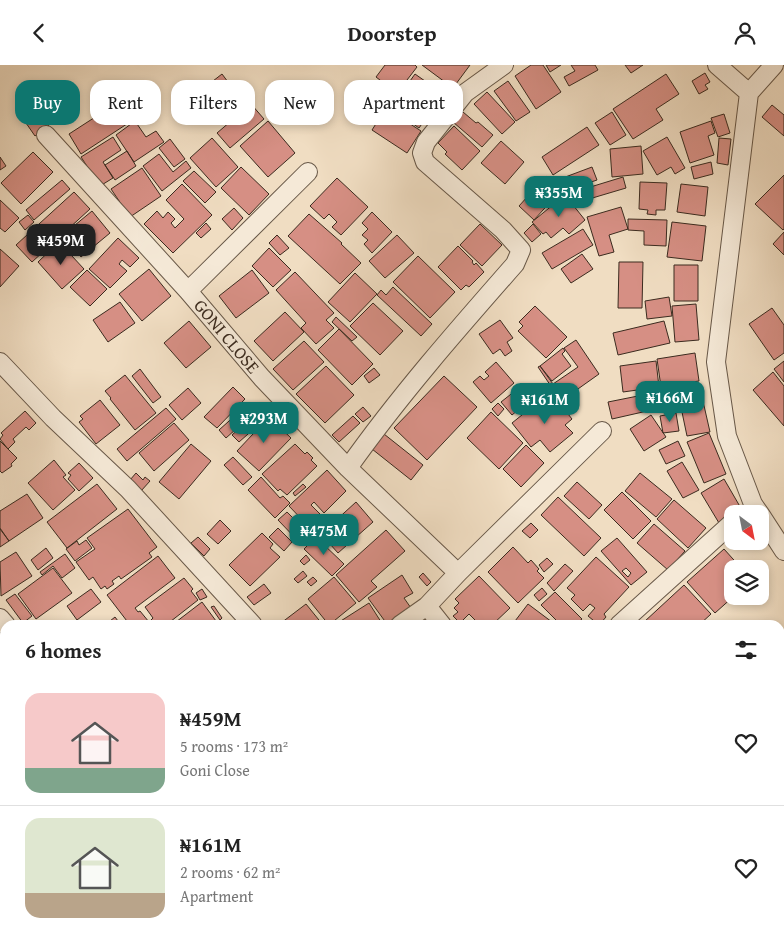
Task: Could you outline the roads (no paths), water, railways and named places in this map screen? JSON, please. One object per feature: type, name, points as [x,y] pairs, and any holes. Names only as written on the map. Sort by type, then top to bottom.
[{"type":"street","points":[[348,468],[383,419],[450,338],[515,264],[521,250],[503,230],[425,162],[422,153],[426,142],[465,93],[504,65]]},
{"type":"street","points":[[717,65],[749,93]]},
{"type":"street","points":[[752,505],[727,436],[716,362],[749,93],[775,65],[784,72]]},
{"type":"street","name":"GONI CLOSE","points":[[46,135],[188,291],[262,378],[348,468],[458,573]]},
{"type":"street","points":[[188,291],[308,173]]},
{"type":"street","points":[[0,362],[53,418],[128,489],[248,620]]},
{"type":"street","points":[[407,620],[427,606],[602,431]]},
{"type":"street","points":[[625,620],[724,530]]},
{"type":"street","points":[[769,531],[784,551]]},
{"type":"street","points":[[427,606],[438,620]]}]
